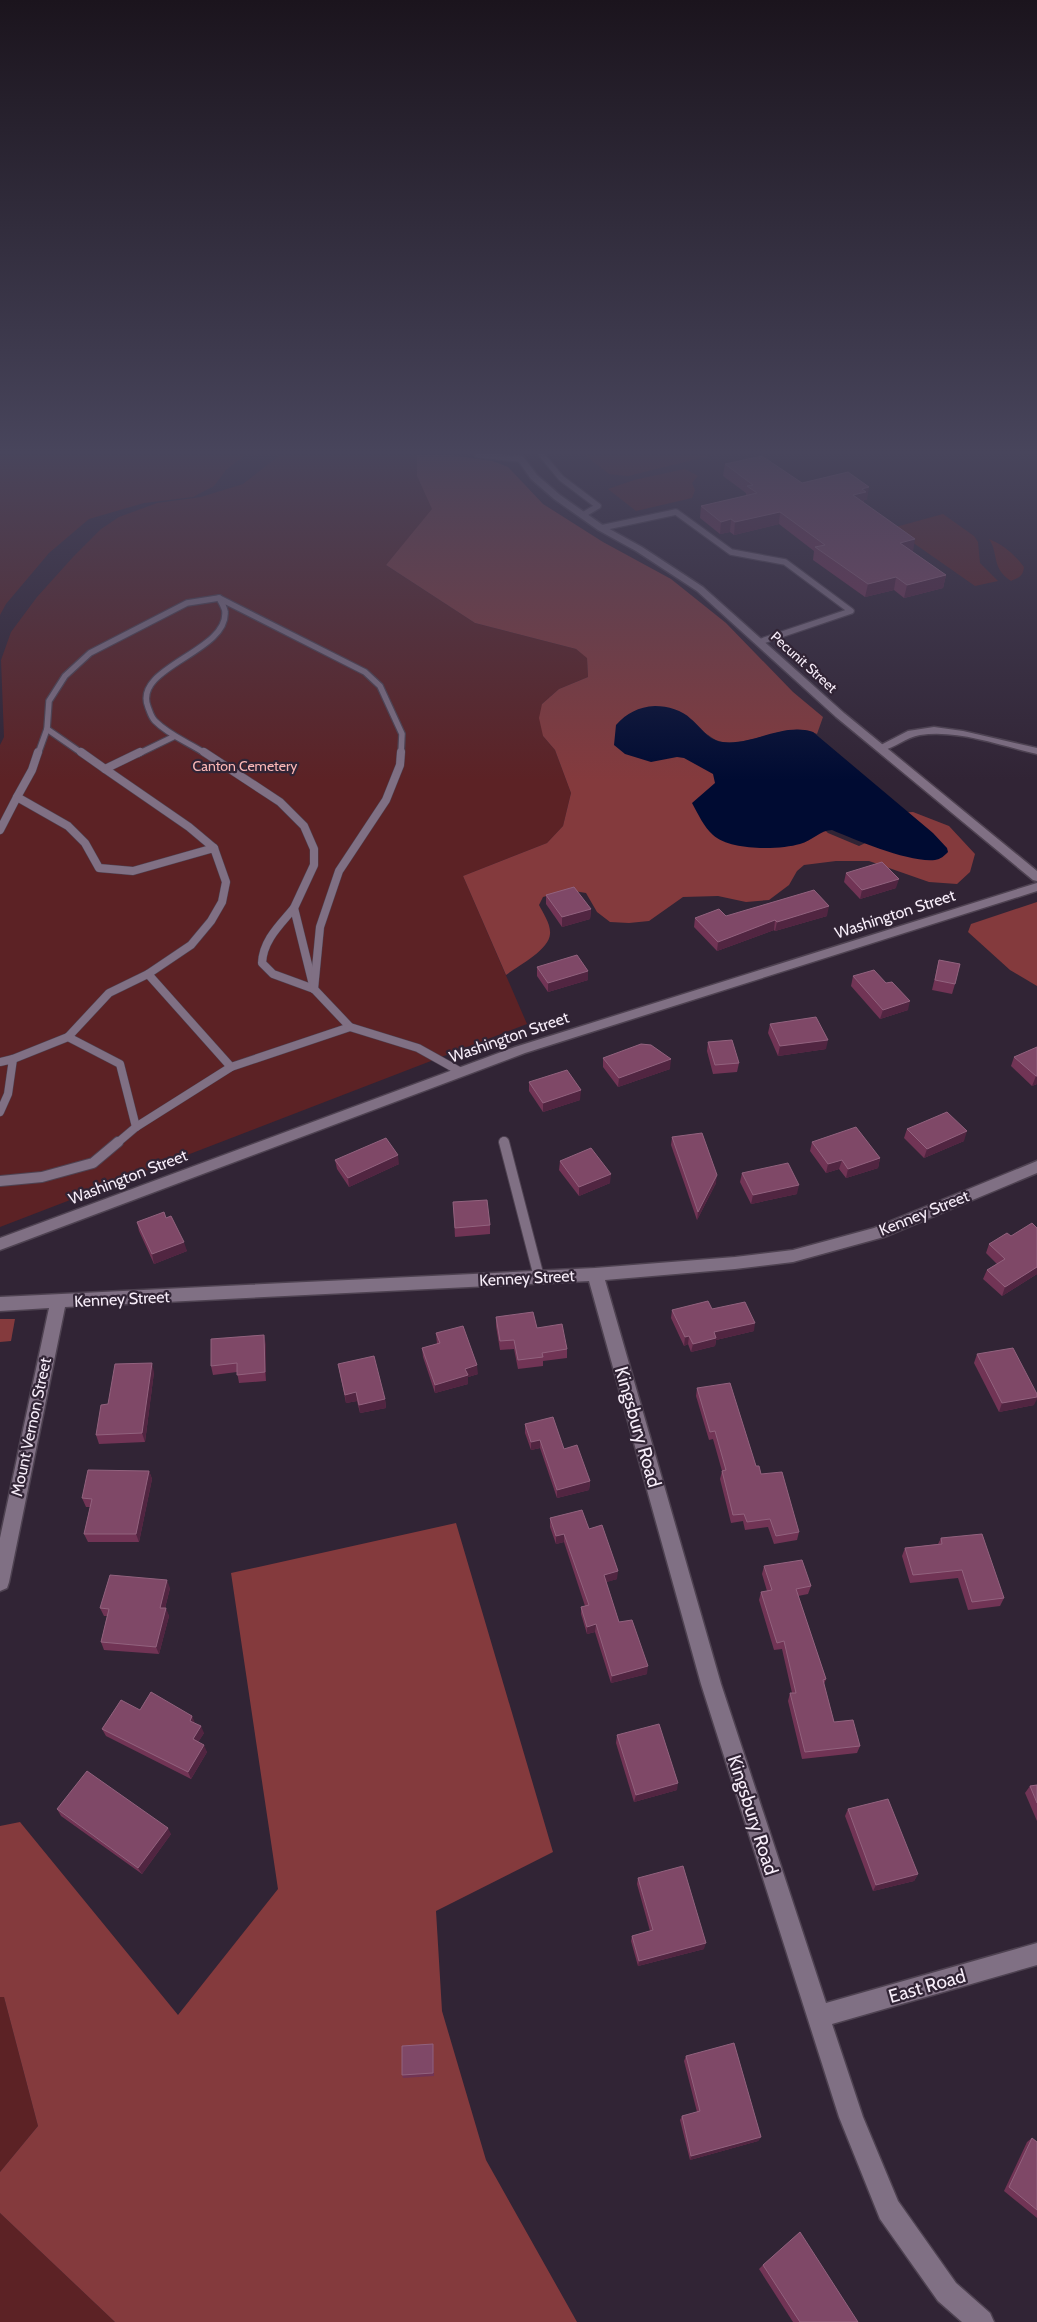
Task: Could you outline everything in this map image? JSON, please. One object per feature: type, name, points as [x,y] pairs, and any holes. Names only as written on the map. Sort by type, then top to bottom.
[{"type":"street","name":"Pecunit Street","points":[[661,563],[700,589],[840,715],[1037,877]]},
{"type":"street","points":[[881,748],[924,730],[944,731],[1037,751]]},
{"type":"street","name":"Washington Street","points":[[0,1244],[520,1050],[1037,887]]},
{"type":"street","name":"Kenney Street","points":[[0,1304],[58,1303],[595,1274],[735,1263],[793,1256],[878,1233],[1037,1167]]},
{"type":"street","name":"Kingsbury Road","points":[[595,1274],[711,1684],[851,2117],[889,2210],[947,2292],[981,2322]]},
{"type":"street","name":"Mount Vernon Street","points":[[0,1582],[7,1510],[58,1303]]},
{"type":"street","name":"East Road","points":[[818,2018],[1037,1954]]},
{"type":"lane","points":[[760,642],[851,611],[787,563]]},
{"type":"lane","points":[[219,598],[225,612],[222,628],[209,641],[171,666],[150,685],[146,702],[153,720],[173,737],[193,745],[280,802],[304,826],[314,849],[314,865],[294,908],[271,936],[261,956],[262,963],[273,974],[314,989],[350,1027],[418,1048],[461,1072]]},
{"type":"lane","points":[[0,830],[32,770],[47,729],[49,701],[65,676],[90,653],[124,634],[187,603],[219,598],[365,672],[380,686],[402,734],[400,765],[386,800],[339,871],[320,927],[314,989]]},
{"type":"lane","points":[[0,1062],[13,1059],[68,1037],[109,994],[148,974],[191,945],[211,922],[222,902],[226,882],[214,848],[189,826],[47,729]]},
{"type":"lane","points":[[105,769],[173,737]]},
{"type":"lane","points":[[18,797],[68,826],[85,843],[99,868],[133,871],[214,848]]},
{"type":"lane","points":[[294,908],[314,989]]},
{"type":"lane","points":[[148,974],[231,1066]]},
{"type":"lane","points":[[0,1181],[42,1177],[93,1163],[136,1127],[231,1066],[350,1027]]},
{"type":"lane","points":[[68,1037],[120,1064],[136,1127]]},
{"type":"lane","points":[[0,1112],[8,1094],[13,1059]]},
{"type":"lane","points":[[504,1142],[539,1277]]},
{"type":"green space","points":[[0,563],[40,563],[6,604],[0,615]]},
{"type":"green space","name":"Canton Cemetery","points":[[67,563],[387,563],[386,565],[475,623],[576,649],[587,657],[588,677],[559,689],[542,704],[543,736],[555,750],[571,793],[563,826],[547,843],[463,876],[527,1024],[0,1227],[0,745],[4,737],[1,660],[11,632],[37,597]]},
{"type":"green space","points":[[943,563],[980,563],[998,581],[975,586]]},
{"type":"green space","points":[[997,563],[1021,563],[1024,567],[1023,573],[1011,581]]},
{"type":"green space","points":[[0,1997],[4,1997],[38,2126],[0,2172]]},
{"type":"green space","points":[[0,2213],[115,2322],[0,2322]]},
{"type":"shaded area","points":[[387,563],[642,563],[671,579],[726,623],[793,692],[823,717],[817,734],[805,730],[793,730],[740,742],[727,743],[716,740],[703,732],[804,811],[828,833],[859,846],[878,837],[894,813],[913,812],[949,826],[975,854],[970,872],[957,884],[929,882],[869,861],[836,861],[804,865],[797,871],[789,885],[769,900],[746,902],[718,896],[683,897],[649,921],[629,923],[610,922],[597,912],[586,893],[568,890],[543,897],[539,905],[549,926],[550,934],[548,940],[539,952],[506,975],[463,876],[547,843],[563,826],[571,793],[555,750],[543,736],[539,718],[542,704],[559,689],[588,677],[587,658],[576,649],[475,623],[386,565]]},
{"type":"shaded area","points":[[1037,902],[1037,986],[1010,970],[968,932],[971,924]]},
{"type":"shaded area","points":[[0,1319],[15,1319],[11,1341],[0,1342]]},
{"type":"shaded area","points":[[456,1523],[553,1852],[436,1911],[442,2011],[486,2160],[577,2322],[115,2322],[0,2213],[0,2172],[38,2126],[4,1997],[0,1997],[0,1826],[20,1822],[178,2015],[278,1889],[231,1573]]},
{"type":"water","points":[[655,706],[670,708],[683,713],[713,739],[722,742],[745,741],[790,730],[813,732],[933,833],[947,848],[948,852],[935,860],[912,858],[883,850],[832,830],[828,830],[800,844],[780,847],[755,848],[731,844],[721,840],[707,828],[692,803],[715,783],[713,774],[684,758],[677,757],[651,762],[625,754],[614,745],[616,725],[620,721],[638,709]]},
{"type":"building","points":[[838,563],[929,563],[946,575],[907,585],[896,577],[868,584]]},
{"type":"building","points":[[882,862],[899,879],[862,890],[846,873]]},
{"type":"building","points":[[574,887],[591,909],[562,917],[546,895]]},
{"type":"building","points":[[814,890],[829,906],[777,922],[775,920],[718,942],[695,918],[719,909],[726,916]]},
{"type":"building","points":[[577,955],[588,971],[548,983],[537,967]]},
{"type":"building","points":[[939,960],[960,964],[955,984],[935,980]]},
{"type":"building","points":[[874,970],[886,983],[892,982],[910,1001],[883,1010],[853,976]]},
{"type":"building","points":[[816,1017],[828,1040],[780,1046],[770,1024]]},
{"type":"building","points":[[732,1040],[739,1063],[715,1065],[708,1042]]},
{"type":"building","points":[[641,1044],[651,1045],[671,1059],[619,1078],[603,1058]]},
{"type":"building","points":[[1037,1047],[1037,1076],[1036,1076],[1014,1057]]},
{"type":"building","points":[[567,1070],[581,1090],[543,1103],[529,1082]]},
{"type":"building","points":[[947,1112],[967,1131],[927,1149],[907,1129]]},
{"type":"building","points":[[856,1127],[880,1158],[848,1169],[842,1160],[828,1164],[812,1142]]},
{"type":"building","points":[[702,1133],[717,1175],[698,1212],[672,1137]]},
{"type":"building","points":[[386,1138],[398,1155],[348,1178],[335,1160]]},
{"type":"building","points":[[591,1148],[611,1174],[579,1187],[560,1161]]},
{"type":"building","points":[[788,1163],[799,1185],[753,1195],[742,1173]]},
{"type":"building","points":[[487,1200],[490,1225],[455,1228],[453,1202]]},
{"type":"building","points":[[164,1212],[166,1218],[171,1216],[184,1242],[152,1254],[137,1222]]},
{"type":"building","points":[[1032,1223],[1037,1228],[1037,1267],[1005,1287],[987,1270],[1005,1259],[989,1244],[1007,1233],[1011,1236]]},
{"type":"building","points":[[708,1301],[712,1309],[745,1302],[755,1323],[714,1332],[716,1338],[693,1344],[689,1336],[685,1337],[672,1310]]},
{"type":"building","points":[[533,1312],[537,1328],[562,1324],[567,1349],[542,1353],[543,1357],[518,1360],[514,1340],[500,1341],[496,1317]]},
{"type":"building","points":[[463,1326],[477,1365],[465,1369],[468,1375],[435,1385],[422,1348],[440,1343],[436,1333]]},
{"type":"building","points":[[264,1335],[265,1372],[237,1375],[237,1363],[211,1366],[211,1339]]},
{"type":"building","points":[[1013,1348],[1037,1397],[1002,1403],[977,1354]]},
{"type":"building","points":[[374,1356],[385,1399],[359,1405],[356,1392],[345,1395],[338,1364]]},
{"type":"building","points":[[152,1363],[142,1433],[96,1435],[101,1405],[108,1404],[115,1364]]},
{"type":"building","points":[[730,1383],[756,1466],[759,1466],[761,1474],[782,1472],[799,1532],[776,1536],[770,1519],[747,1522],[744,1514],[733,1515],[722,1471],[726,1470],[715,1431],[710,1432],[697,1388]]},
{"type":"building","points":[[553,1417],[564,1449],[577,1445],[590,1481],[557,1490],[540,1440],[531,1442],[525,1424]]},
{"type":"building","points":[[88,1470],[149,1471],[136,1534],[84,1534],[92,1499],[82,1498]]},
{"type":"building","points":[[582,1510],[589,1529],[602,1525],[618,1571],[604,1575],[619,1622],[632,1620],[648,1666],[612,1676],[596,1624],[587,1627],[581,1607],[589,1605],[564,1534],[556,1536],[550,1518]]},
{"type":"building","points":[[982,1534],[1004,1598],[972,1602],[962,1570],[913,1575],[905,1548],[942,1544],[941,1538]]},
{"type":"building","points":[[802,1560],[811,1586],[796,1589],[826,1679],[823,1680],[834,1722],[853,1720],[860,1746],[805,1752],[790,1693],[796,1693],[784,1641],[777,1643],[761,1592],[772,1590],[764,1566]]},
{"type":"building","points":[[110,1575],[167,1580],[160,1608],[166,1608],[156,1647],[101,1642],[109,1609],[100,1608]]},
{"type":"building","points":[[151,1692],[192,1716],[190,1721],[201,1726],[193,1739],[204,1745],[188,1772],[102,1729],[121,1700],[140,1710]]},
{"type":"building","points":[[659,1724],[678,1783],[636,1795],[617,1735]]},
{"type":"building","points":[[87,1771],[168,1828],[138,1868],[57,1809]]},
{"type":"building","points":[[1037,1785],[1037,1803],[1030,1786]]},
{"type":"building","points":[[888,1799],[918,1874],[876,1885],[848,1809]]},
{"type":"building","points":[[683,1866],[706,1943],[639,1961],[632,1936],[653,1930],[638,1878]]},
{"type":"building","points":[[734,2043],[761,2137],[691,2156],[682,2116],[700,2111],[686,2056]]},
{"type":"building","points":[[433,2044],[433,2073],[402,2075],[402,2046]]},
{"type":"building","points":[[1032,2138],[1037,2142],[1037,2210],[1009,2187]]},
{"type":"building","points":[[800,2232],[858,2322],[800,2322],[763,2265]]}]
